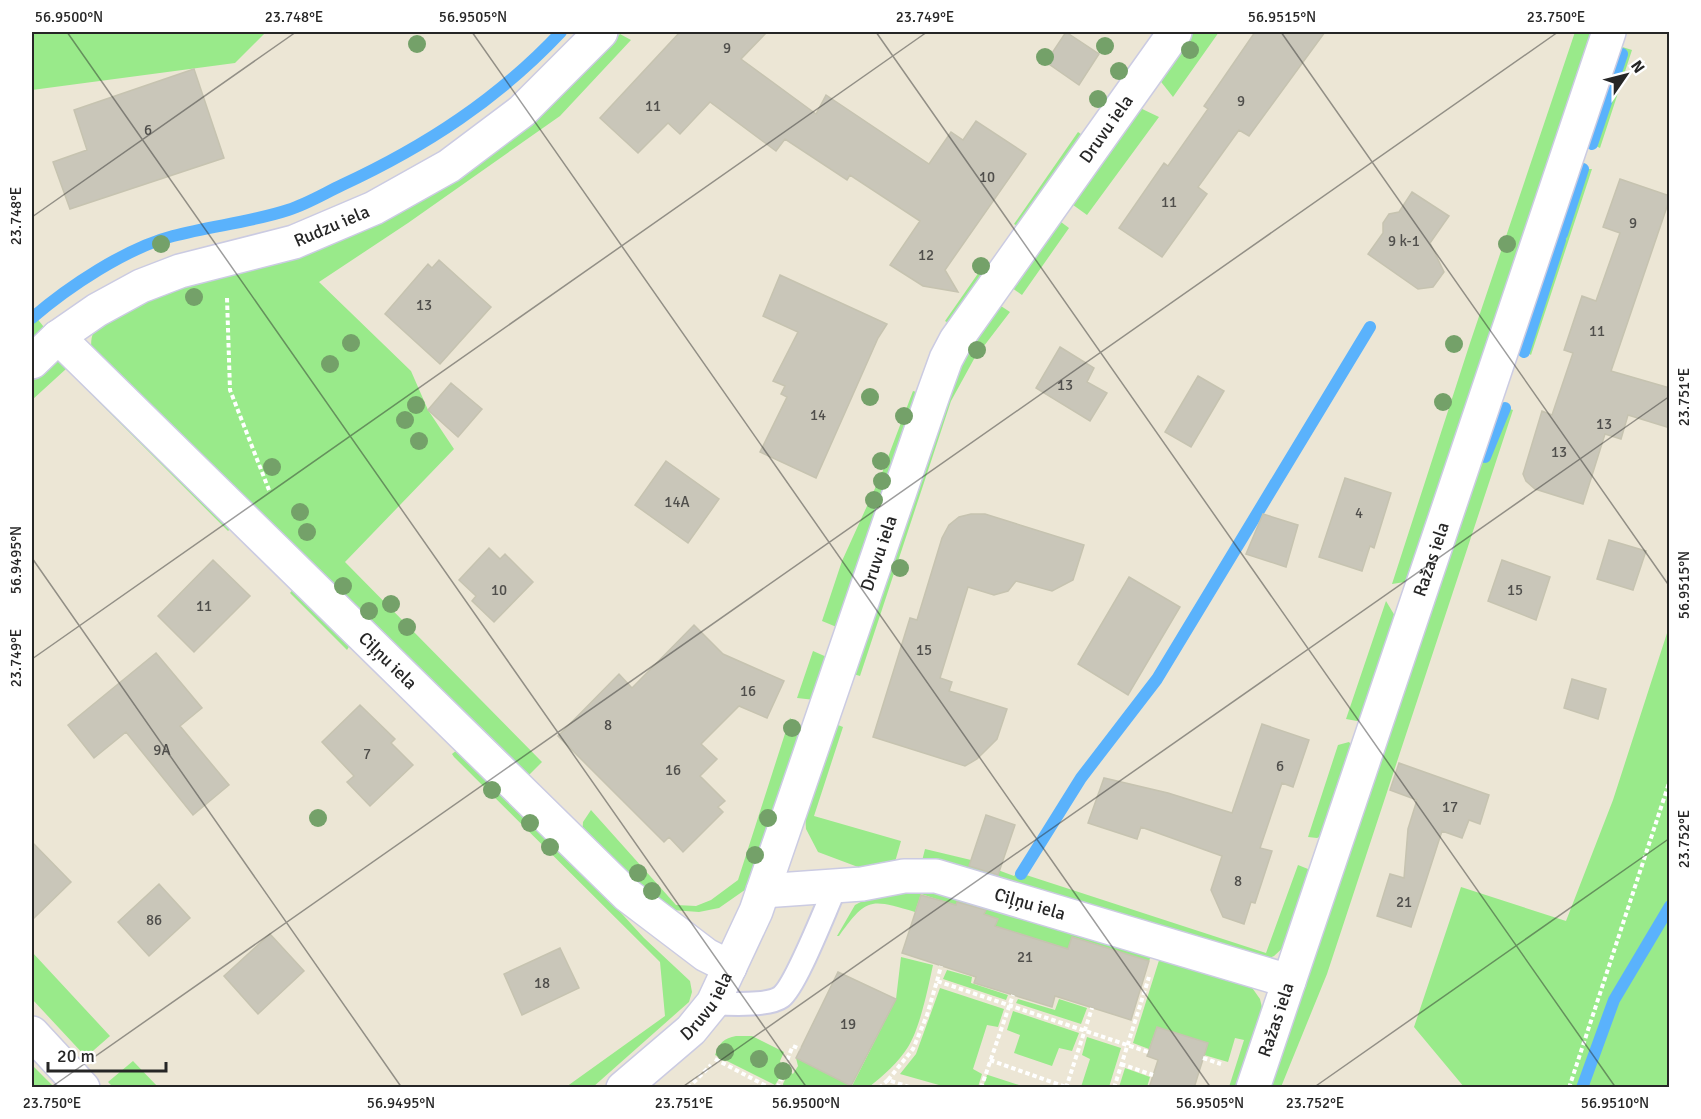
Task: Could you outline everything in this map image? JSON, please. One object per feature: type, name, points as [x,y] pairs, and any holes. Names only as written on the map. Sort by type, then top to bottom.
[{"type":"street","name":"Rudzu iela","points":[[32,362],[58,337],[97,310],[141,286],[180,271],[294,243],[364,213],[449,166],[522,111],[601,32]]},
{"type":"street","name":"Druvu iela","points":[[624,1088],[692,1030],[713,1003],[730,967],[763,891],[946,359],[956,340],[1002,272],[1175,32]]},
{"type":"street","name":"Ražas iela","points":[[1253,1088],[1609,32]]},
{"type":"street","name":"Ciļņu iela","points":[[58,337],[627,895],[706,955],[730,967]]},
{"type":"street","name":"Ciļņu iela","points":[[763,891],[862,884],[904,876],[936,876],[1289,981]]},
{"type":"street","points":[[32,1033],[82,1088]]},
{"type":"lane","points":[[713,1003],[738,1006],[780,998],[792,984],[836,886]]},
{"type":"path","points":[[242,255],[227,292],[230,390],[272,496]]},
{"type":"path","points":[[1569,1088],[1670,780]]},
{"type":"path","points":[[1114,1088],[1160,943]]},
{"type":"path","points":[[879,1088],[913,1049],[927,1015],[941,966]]},
{"type":"path","points":[[937,981],[1148,1052]]},
{"type":"path","points":[[981,1088],[1013,995]]},
{"type":"path","points":[[990,1060],[1066,1087],[1092,1008]]},
{"type":"path","points":[[777,1088],[786,1072],[793,1046],[800,1049]]},
{"type":"path","points":[[688,1088],[706,1071],[715,1058],[770,1088]]},
{"type":"path","points":[[1203,1058],[1209,1060]]},
{"type":"path","points":[[1121,1064],[1153,1075]]},
{"type":"path","points":[[888,1080],[912,1088]]},
{"type":"green space","points":[[32,32],[266,32],[235,63],[32,90]]},
{"type":"green space","points":[[1190,32],[1219,32],[1173,97],[1158,78]]},
{"type":"green space","points":[[1575,32],[1596,32],[1411,581],[1392,584],[1470,343]]},
{"type":"green space","points":[[620,34],[631,40],[560,116],[408,223],[319,282],[411,371],[428,410],[454,449],[345,562],[542,762],[524,780],[92,355],[91,340],[93,332],[102,322],[528,121]]},
{"type":"green space","points":[[1616,45],[1632,50],[1600,148],[1592,144],[1586,135]]},
{"type":"green space","points":[[1138,107],[1159,117],[1087,215],[1069,202]]},
{"type":"green space","points":[[1078,132],[1088,139],[1022,229],[1014,224]]},
{"type":"green space","points":[[1583,169],[1592,169],[1531,355],[1516,345],[1572,178]]},
{"type":"green space","points":[[1057,219],[1069,228],[1022,295],[1008,285]]},
{"type":"green space","points":[[986,262],[993,267],[952,325],[945,321]]},
{"type":"green space","points":[[995,302],[1010,312],[974,359],[951,401],[860,676],[850,673],[955,366]]},
{"type":"green space","points":[[32,312],[47,331],[32,346]]},
{"type":"green space","points":[[59,358],[233,526],[228,531],[66,369],[32,400],[32,376]]},
{"type":"green space","points":[[913,391],[920,393],[839,628],[822,621],[842,561],[882,473]]},
{"type":"green space","points":[[1497,405],[1513,410],[1327,974],[1281,1087],[1265,1088]]},
{"type":"green space","points":[[294,588],[353,640],[347,650],[290,593]]},
{"type":"green space","points":[[1386,601],[1398,621],[1364,718],[1357,721],[1346,719]]},
{"type":"green space","points":[[1669,627],[1669,1087],[1464,1087],[1414,1027],[1461,887],[1566,921],[1613,800]]},
{"type":"green space","points":[[813,651],[829,658],[815,700],[797,698]]},
{"type":"green space","points":[[790,718],[805,730],[749,887],[719,908],[699,912],[672,910],[630,884],[582,836],[583,822],[591,810],[676,905],[696,906],[711,900],[738,880]]},
{"type":"green space","points":[[833,723],[843,727],[814,816],[901,841],[895,862],[866,870],[818,852],[806,829],[805,814]]},
{"type":"green space","points":[[1349,742],[1354,748],[1326,834],[1317,838],[1308,837],[1338,745]]},
{"type":"green space","points":[[462,746],[597,880],[612,903],[644,938],[690,981],[692,992],[689,1002],[593,1087],[566,1087],[665,1016],[660,962],[454,757],[452,754]]},
{"type":"green space","points":[[925,849],[971,860],[1014,876],[1017,872],[1266,953],[1298,865],[1308,869],[1312,875],[1287,944],[1274,956],[1261,962],[922,861]]},
{"type":"green space","points":[[904,884],[1153,952],[1149,961],[1073,937],[1068,949],[995,926],[997,919],[921,894],[915,912],[879,904],[871,904],[863,908],[837,936],[855,905]]},
{"type":"green space","points":[[32,952],[110,1036],[86,1057],[32,999]]},
{"type":"green space","points":[[1161,954],[1248,982],[1260,999],[1264,1016],[1240,1087],[1229,1087],[1244,1040],[1235,1038],[1228,1062],[1204,1055],[1207,1043],[1157,1027],[1149,1049],[1133,1043]]},
{"type":"green space","points":[[901,957],[933,965],[916,1029],[908,1047],[895,1064],[869,1087],[784,1088],[783,1084],[789,1071],[793,1074],[798,1066],[796,1058],[852,1086],[896,999]]},
{"type":"green space","points":[[947,970],[972,977],[971,983],[1008,995],[1006,1000],[943,979]]},
{"type":"green space","points":[[940,988],[1004,1009],[998,1027],[987,1025],[973,1069],[982,1074],[978,1087],[946,1087],[900,1074],[916,1054]]},
{"type":"green space","points":[[1018,999],[1055,1010],[1059,999],[1087,1008],[1081,1024],[1016,1003]]},
{"type":"green space","points":[[1013,1011],[1079,1033],[1072,1051],[1059,1048],[1052,1066],[1014,1053],[1020,1035],[1007,1030]]},
{"type":"green space","points":[[736,1036],[752,1036],[784,1052],[780,1061],[784,1071],[775,1085],[715,1055],[722,1042]]},
{"type":"green space","points":[[1087,1037],[1121,1048],[1109,1087],[1081,1087],[1090,1059],[1082,1055]]},
{"type":"green space","points":[[133,1061],[158,1087],[113,1087],[108,1082]]},
{"type":"green space","points":[[32,1065],[54,1087],[32,1087]]},
{"type":"green space","points":[[1125,1068],[1150,1077],[1147,1087],[1119,1087]]},
{"type":"green space","points":[[988,1075],[1025,1087],[983,1087]]},
{"type":"building","points":[[680,32],[767,32],[741,59],[816,114],[826,95],[929,164],[951,132],[963,140],[976,121],[1026,154],[945,270],[958,292],[923,286],[890,265],[920,221],[850,175],[847,180],[785,139],[776,151],[710,102],[680,134],[668,123],[638,153],[600,118]]},
{"type":"building","points":[[1066,32],[1099,54],[1079,85],[1046,62]]},
{"type":"building","points":[[1255,32],[1325,32],[1249,136],[1239,130],[1198,187],[1207,194],[1162,257],[1119,228],[1164,163],[1168,166],[1208,109],[1204,106]]},
{"type":"building","points":[[194,69],[224,158],[70,209],[53,162],[87,150],[74,110]]},
{"type":"building","points":[[1620,179],[1670,196],[1670,198],[1611,371],[1670,388],[1670,428],[1628,415],[1621,439],[1605,434],[1583,504],[1535,489],[1526,481],[1523,474],[1542,411],[1552,415],[1573,353],[1564,350],[1582,296],[1596,301],[1620,233],[1603,227]]},
{"type":"building","points":[[1412,192],[1449,216],[1430,243],[1444,272],[1433,287],[1418,289],[1368,254],[1383,233],[1383,223],[1389,214],[1399,212]]},
{"type":"building","points":[[439,260],[491,307],[440,364],[385,314],[428,264],[432,268]]},
{"type":"building","points":[[780,275],[887,324],[878,338],[816,478],[760,452],[787,397],[781,394],[785,386],[773,381],[798,332],[763,316]]},
{"type":"building","points":[[1060,347],[1094,368],[1087,382],[1107,393],[1090,421],[1036,388]]},
{"type":"building","points":[[1198,376],[1224,391],[1191,447],[1165,432]]},
{"type":"building","points":[[451,383],[482,409],[458,437],[428,410]]},
{"type":"building","points":[[666,461],[719,499],[688,543],[635,505]]},
{"type":"building","points":[[1345,478],[1391,493],[1374,548],[1370,546],[1362,571],[1319,557]]},
{"type":"building","points":[[985,514],[1084,545],[1073,580],[1052,591],[1016,581],[1008,591],[994,595],[968,587],[940,678],[952,682],[949,691],[1007,709],[997,739],[977,759],[965,766],[873,737],[910,618],[917,620],[942,538],[949,525],[959,517]]},
{"type":"building","points":[[1263,514],[1298,525],[1286,567],[1246,554]]},
{"type":"building","points":[[1609,540],[1646,551],[1633,590],[1597,579]]},
{"type":"building","points":[[489,548],[500,559],[505,554],[533,582],[494,622],[472,601],[476,596],[459,580]]},
{"type":"building","points":[[213,560],[250,596],[194,652],[158,616]]},
{"type":"building","points":[[1502,560],[1550,577],[1536,620],[1488,601]]},
{"type":"building","points":[[1129,577],[1180,607],[1128,695],[1078,664]]},
{"type":"building","points":[[694,625],[723,654],[784,681],[767,718],[739,706],[701,744],[717,759],[700,776],[725,801],[718,807],[723,812],[683,852],[669,837],[664,842],[558,736],[619,674],[632,688]]},
{"type":"building","points":[[156,653],[202,708],[180,726],[229,785],[193,815],[126,732],[94,758],[68,725]]},
{"type":"building","points":[[1572,679],[1606,689],[1598,719],[1564,708]]},
{"type":"building","points":[[360,705],[395,739],[391,743],[413,765],[370,806],[347,782],[354,776],[322,742]]},
{"type":"building","points":[[1262,724],[1309,740],[1293,787],[1282,783],[1260,848],[1272,851],[1255,903],[1251,902],[1244,924],[1223,917],[1211,890],[1222,856],[1141,827],[1137,839],[1088,823],[1104,778],[1168,793],[1232,813]]},
{"type":"building","points":[[1399,763],[1489,795],[1480,824],[1469,820],[1462,838],[1442,831],[1411,927],[1377,916],[1390,874],[1404,878],[1408,829],[1417,800],[1390,790]]},
{"type":"building","points":[[986,815],[1015,825],[998,875],[969,866]]},
{"type":"building","points":[[32,842],[71,882],[32,920]]},
{"type":"building","points":[[159,884],[190,918],[149,956],[118,922]]},
{"type":"building","points":[[921,895],[956,905],[957,902],[986,910],[984,914],[998,919],[995,926],[1068,949],[1072,937],[1149,961],[1131,1020],[1055,996],[1052,1007],[974,983],[976,977],[902,953]]},
{"type":"building","points":[[270,934],[304,971],[258,1014],[224,976]]},
{"type":"building","points":[[560,948],[579,988],[522,1015],[504,974]]},
{"type":"building","points":[[838,972],[896,999],[851,1086],[796,1058]]},
{"type":"building","points":[[1157,1027],[1208,1043],[1194,1088],[1149,1088],[1158,1060],[1147,1056]]},
{"type":"waterway","points":[[32,318],[98,270],[136,250],[173,236],[260,218],[295,208],[403,154],[486,100],[512,79],[561,32]]},
{"type":"waterway","points":[[1592,144],[1622,54]]},
{"type":"waterway","points":[[1562,234],[1583,169]]},
{"type":"waterway","points":[[1524,352],[1560,240]]},
{"type":"waterway","points":[[1021,874],[1081,778],[1157,679],[1370,327]]},
{"type":"waterway","points":[[1485,457],[1505,408]]},
{"type":"waterway","points":[[1582,1088],[1614,1000],[1670,906]]}]
